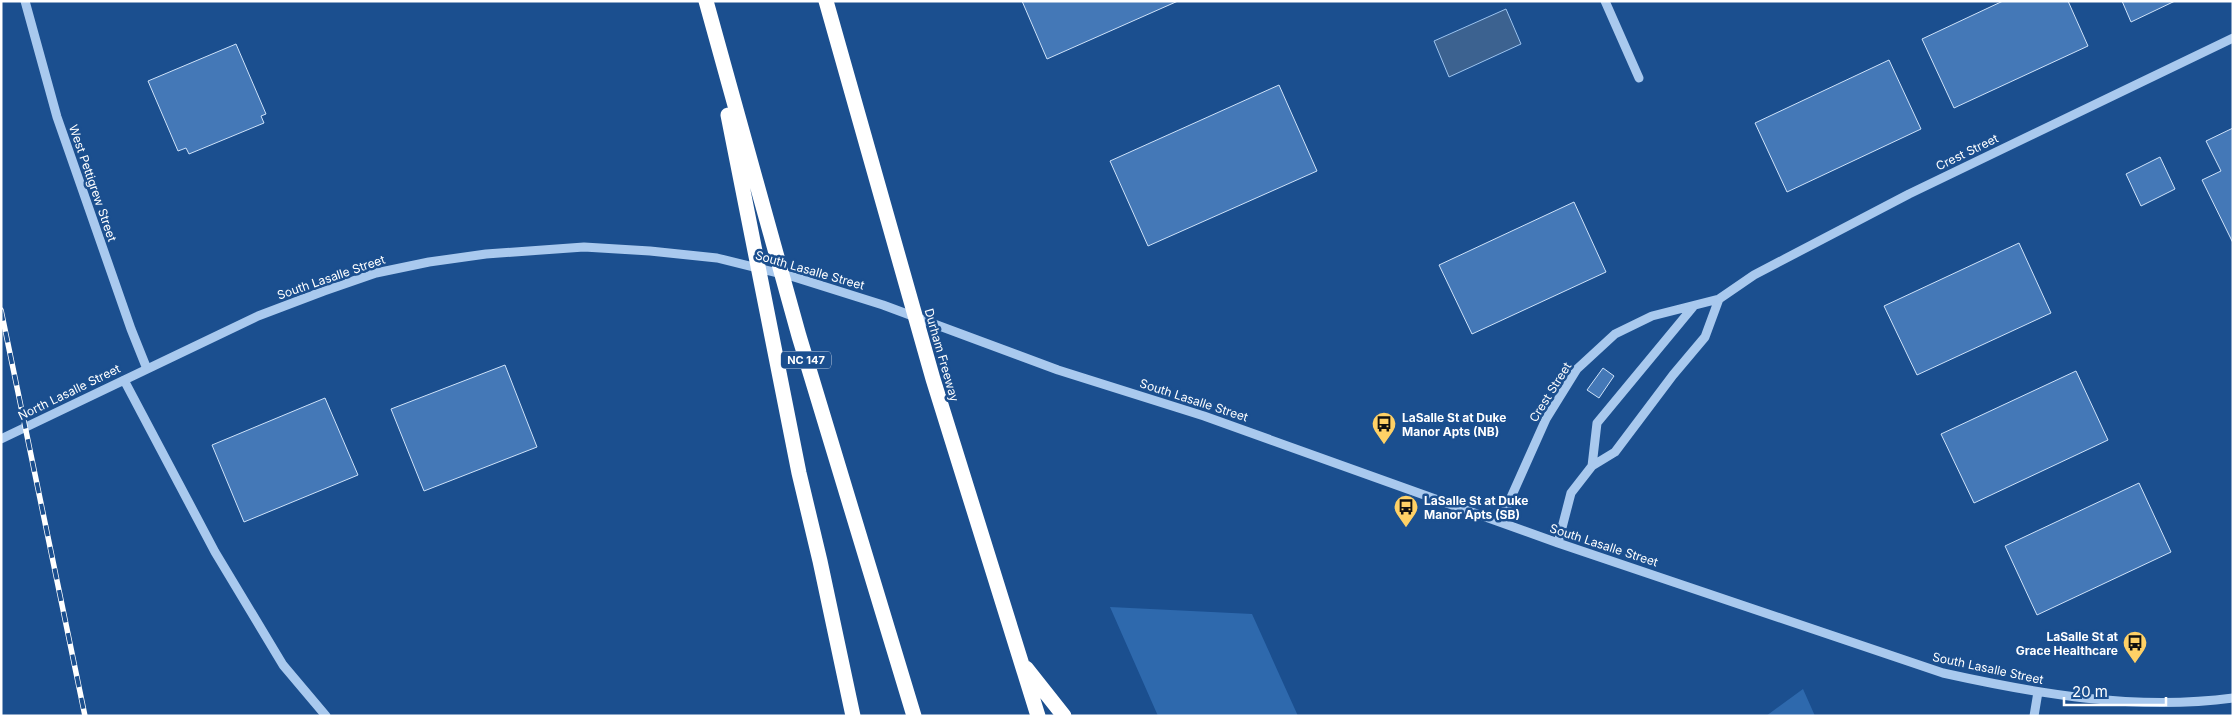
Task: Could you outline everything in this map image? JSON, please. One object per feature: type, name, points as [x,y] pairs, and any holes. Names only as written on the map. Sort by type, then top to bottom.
[{"type":"highway","points":[[706,1],[799,474],[820,561],[853,716]]},
{"type":"highway","name":"NC 147","points":[[706,1],[799,336],[914,716]]},
{"type":"highway","name":"Durham Freeway","points":[[826,1],[933,379],[1038,716]]},
{"type":"highway","points":[[1020,658],[1064,716]]},
{"type":"street","name":"West Pettigrew Street","points":[[26,1],[57,117],[131,329],[147,369]]},
{"type":"street","points":[[1605,1],[1639,78]]},
{"type":"street","name":"Crest Street","points":[[1500,522],[1546,419],[1578,369],[1615,334],[1652,316],[1719,299],[1754,275],[1909,194],[2233,38]]},
{"type":"street","name":"South Lasalle Street","points":[[147,369],[258,316],[376,273],[429,262],[534,250],[584,247],[650,250],[717,258],[794,277],[883,305],[1058,370],[1204,416],[1558,544],[1924,667],[2005,687],[2069,698],[2168,702],[2203,702],[2233,698]]},
{"type":"street","points":[[1558,544],[1571,493],[1592,466],[1616,452],[1673,375],[1705,337],[1719,299]]},
{"type":"street","points":[[1592,466],[1597,423],[1693,307]]},
{"type":"street","name":"North Lasalle Street","points":[[1,439],[147,369]]},
{"type":"street","points":[[124,380],[215,552],[254,617],[283,665],[326,716]]},
{"type":"street","points":[[2034,716],[2038,692]]},
{"type":"shaded area","points":[[1506,9],[1521,44],[1449,77],[1434,41]]},
{"type":"shaded area","points":[[1110,607],[1252,614],[1298,716],[1158,716]]},
{"type":"shaded area","points":[[1803,689],[1815,716],[1766,716]]},
{"type":"building","points":[[1022,1],[1178,1],[1047,59]]},
{"type":"building","points":[[2003,1],[2068,1],[2088,46],[1954,108],[1922,39]]},
{"type":"building","points":[[2122,1],[2175,1],[2131,22]]},
{"type":"building","points":[[236,44],[266,114],[261,116],[264,123],[189,154],[186,148],[178,151],[148,81]]},
{"type":"building","points":[[1889,60],[1921,129],[1787,192],[1755,123]]},
{"type":"building","points":[[1279,85],[1317,171],[1148,246],[1110,161]]},
{"type":"building","points":[[2233,128],[2233,243],[2202,180],[2221,171],[2206,141]]},
{"type":"building","points":[[2160,157],[2175,189],[2141,206],[2126,174]]},
{"type":"building","points":[[1574,202],[1606,272],[1472,334],[1439,265]]},
{"type":"building","points":[[2019,243],[2051,313],[1917,375],[1884,306]]},
{"type":"building","points":[[505,365],[537,447],[424,491],[391,409]]},
{"type":"building","points":[[1603,368],[1614,376],[1599,398],[1587,390]]},
{"type":"building","points":[[2076,371],[2108,440],[1974,503],[1941,434]]},
{"type":"building","points":[[325,398],[358,475],[244,522],[212,445]]},
{"type":"building","points":[[2139,483],[2171,552],[2037,615],[2005,546]]},
{"type":"railway","points":[[1,310],[85,716]]},
{"type":"place","name":"LaSalle St at Duke Manor Apts (NB)","points":[[1384,445]]},
{"type":"place","name":"LaSalle St at Duke Manor Apts (SB)","points":[[1406,528]]},
{"type":"place","name":"LaSalle St at Grace Healthcare","points":[[2135,664]]}]
